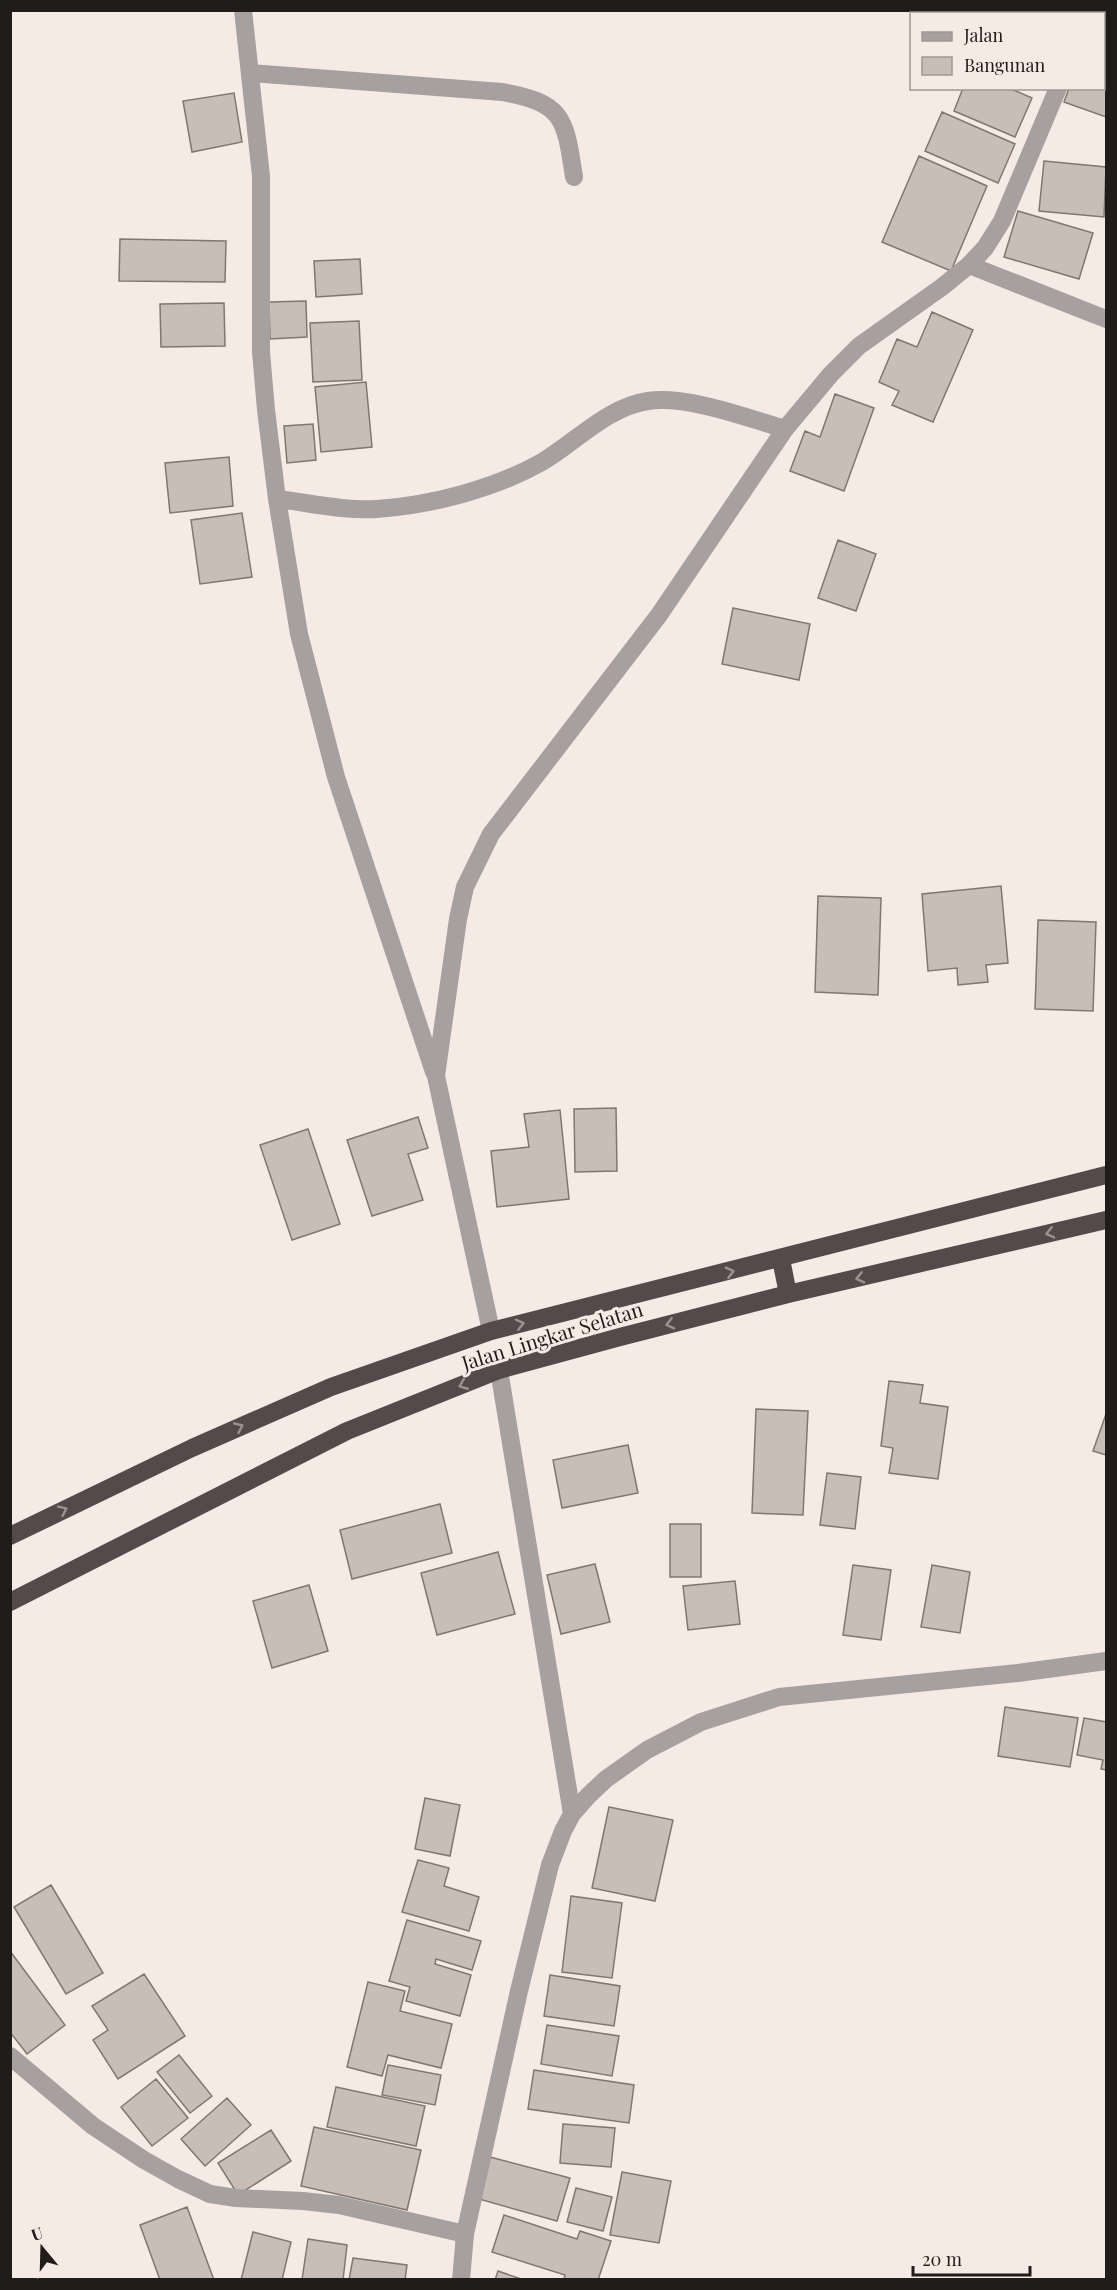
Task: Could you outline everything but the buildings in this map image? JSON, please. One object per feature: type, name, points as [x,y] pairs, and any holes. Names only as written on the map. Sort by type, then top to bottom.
[{"type":"highway","name":"Jalan Lingkar Selatan","points":[[10,1536],[192,1448],[332,1387],[491,1331],[1107,1175]]},
{"type":"highway","name":"Jalan Lingkar Selatan","points":[[10,1602],[347,1431],[499,1370],[788,1294],[1107,1220]]},
{"type":"highway","points":[[781,1259],[788,1294]]},
{"type":"street","points":[[243,10],[261,176],[261,352],[278,499],[299,634],[336,777],[436,1076],[491,1331]]},
{"type":"street","points":[[250,73],[502,92],[531,97],[546,104],[557,116],[568,136],[574,177]]},
{"type":"street","points":[[436,1076],[458,919],[465,887],[474,863],[491,834],[660,615],[785,429],[831,374],[859,346],[969,265],[985,248],[1002,221],[1057,90]]},
{"type":"street","points":[[969,265],[1107,319]]},
{"type":"street","points":[[278,499],[348,508],[376,509],[425,502],[483,488],[539,463],[612,414],[649,401],[711,407],[785,429]]},
{"type":"street","points":[[499,1370],[572,1814]]},
{"type":"street","points":[[461,2280],[465,2234],[519,1991],[550,1865],[562,1831],[572,1814],[606,1779],[647,1750],[701,1722],[779,1697],[1018,1673],[1107,1661]]},
{"type":"street","points":[[10,2056],[93,2126],[153,2165],[210,2194],[339,2205],[465,2234]]}]
